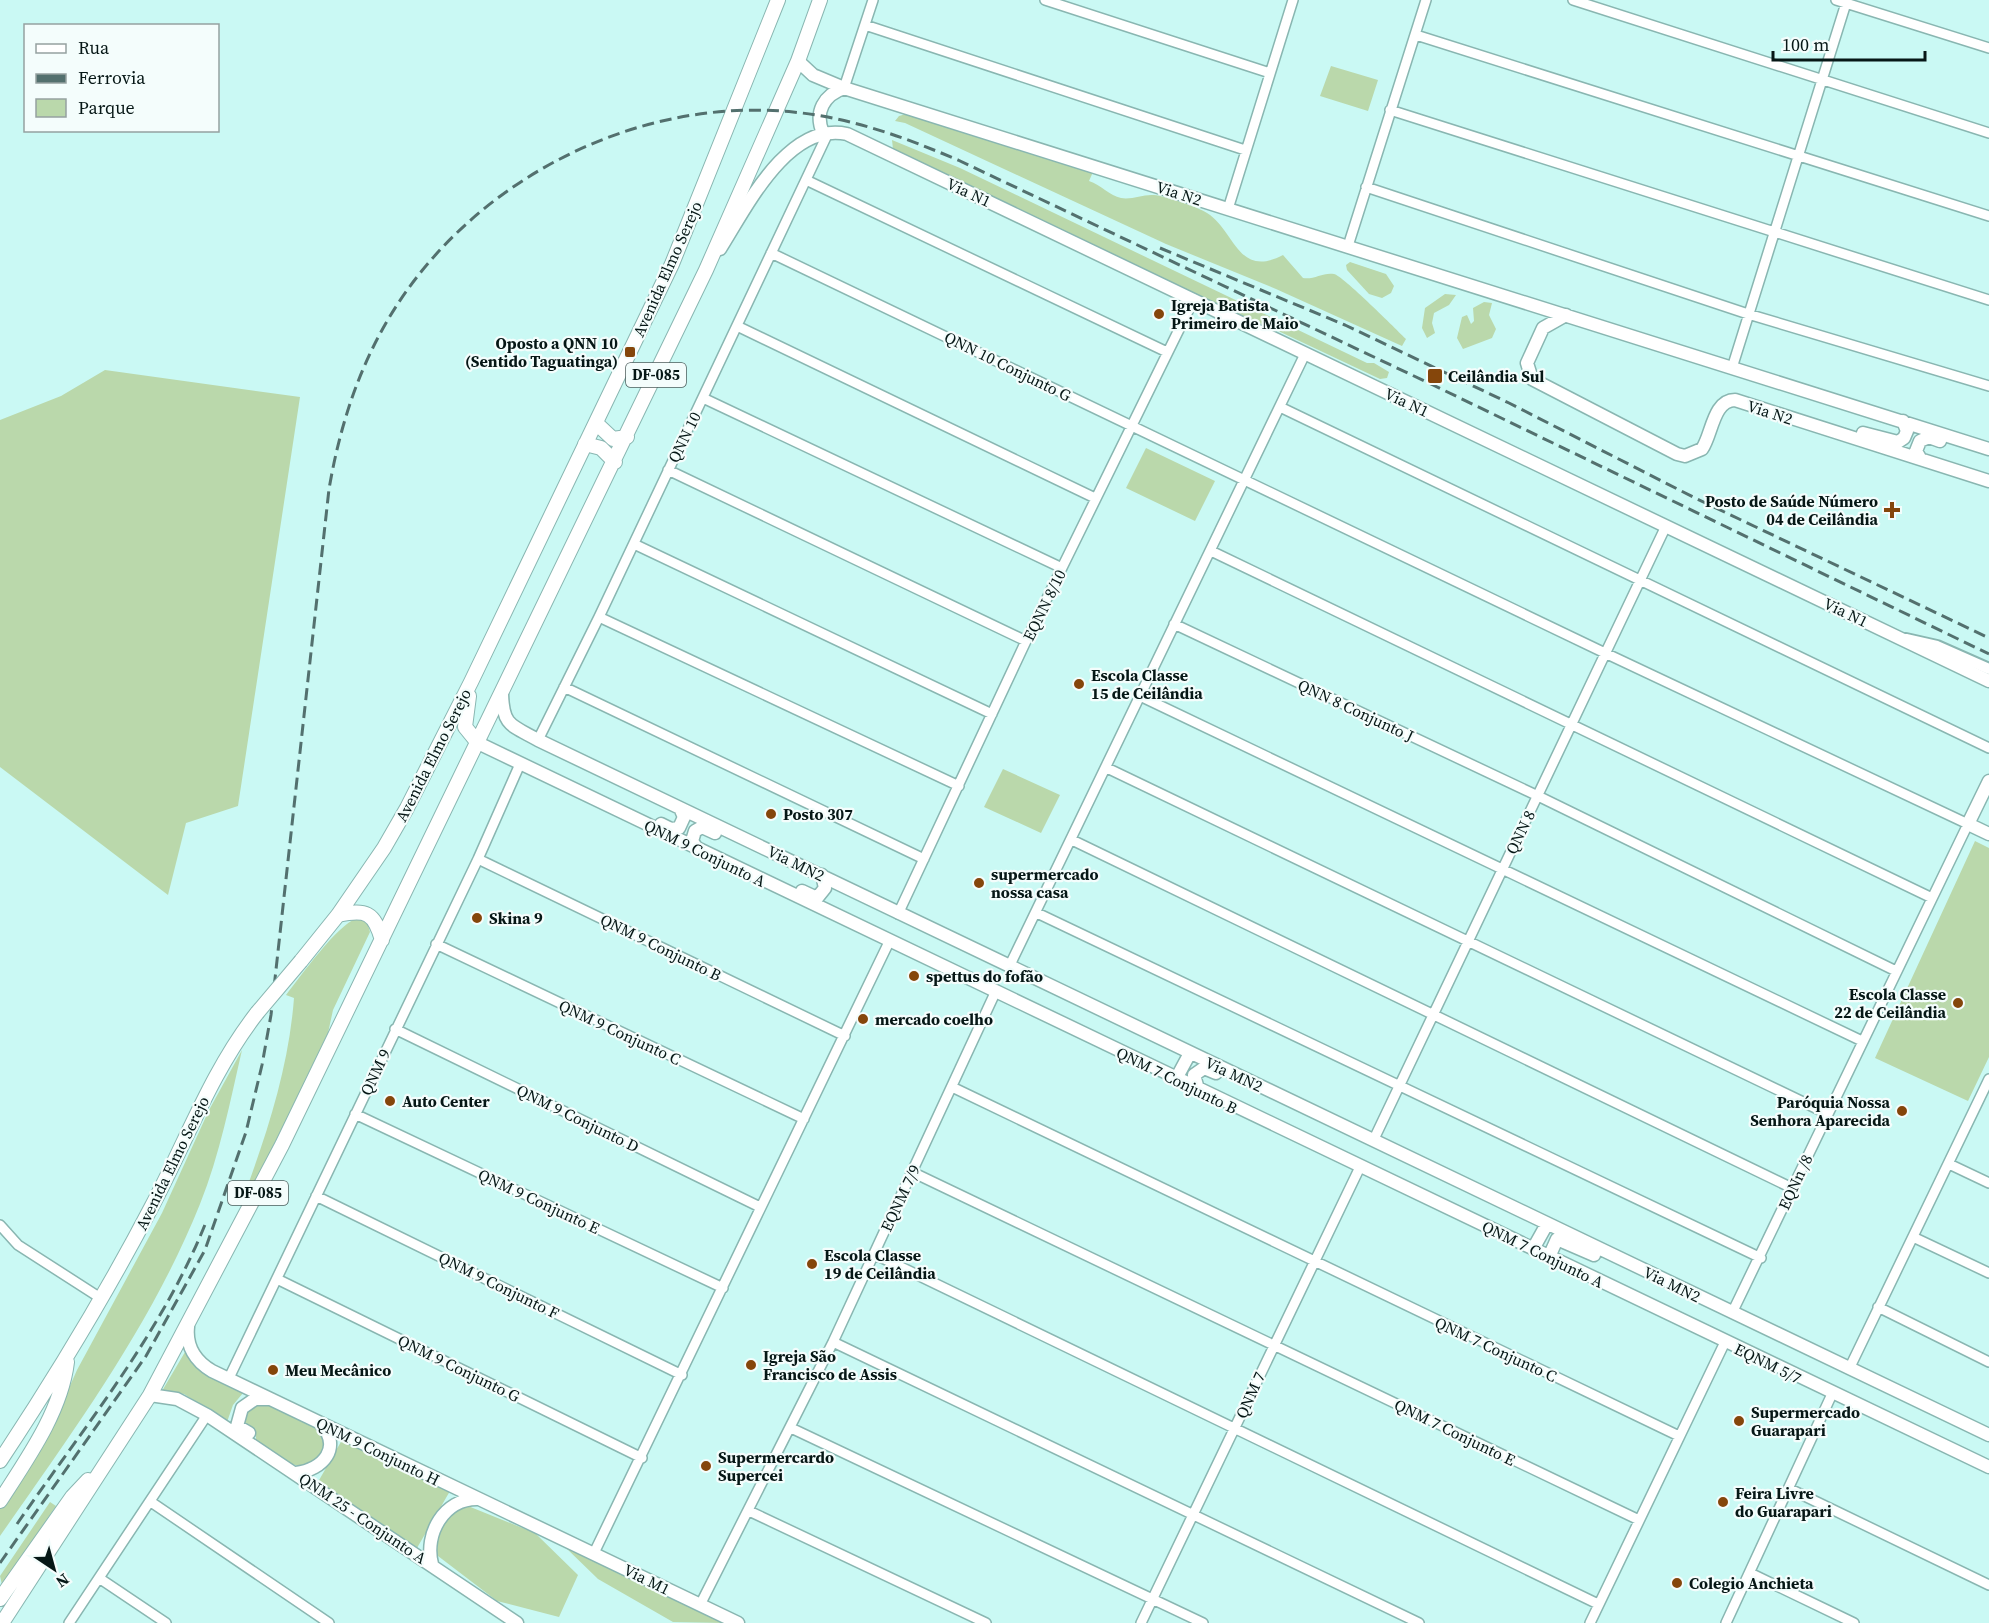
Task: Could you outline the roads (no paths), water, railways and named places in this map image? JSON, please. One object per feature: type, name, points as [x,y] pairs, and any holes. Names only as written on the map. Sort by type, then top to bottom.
[{"type":"main road","name":"Avenida Elmo Serejo","points":[[0,1461],[67,1360],[102,1299],[154,1203],[220,1066],[257,1013],[338,915],[407,808],[471,682],[672,264],[778,0]]},
{"type":"main road","name":"Avenida Elmo Serejo","points":[[2,1623],[150,1395],[188,1327],[282,1145],[615,462],[706,270],[798,60],[820,0]]},
{"type":"main road","name":"Via N2","points":[[798,60],[813,75],[844,88],[1989,449]]},
{"type":"main road","points":[[825,133],[819,115],[823,103],[831,94],[844,88]]},
{"type":"main road","name":"Avenida Elmo Serejo","points":[[706,270],[759,189],[784,157],[797,146],[825,133]]},
{"type":"main road","name":"Via N1","points":[[825,133],[847,134],[863,141],[1897,637]]},
{"type":"main road","name":"Via N2","points":[[1566,315],[1543,328],[1527,363],[1532,380],[1677,454],[1685,456],[1702,449],[1720,406],[1735,400],[1989,481]]},
{"type":"main road","points":[[1780,415],[1823,420],[1895,442],[1906,435],[1903,422]]},
{"type":"main road","points":[[596,423],[609,436],[618,439],[627,437]]},
{"type":"main road","points":[[1920,458],[1916,451],[1917,444],[1929,437],[1989,458]]},
{"type":"main road","points":[[585,444],[601,448],[615,462]]},
{"type":"main road","points":[[1897,637],[1989,681]]},
{"type":"main road","points":[[471,682],[465,727],[478,743]]},
{"type":"main road","name":"Via MN2","points":[[502,694],[502,713],[506,720],[538,740],[1989,1435]]},
{"type":"main road","name":"QNM 9 Conjunto A","points":[[478,743],[889,942]]},
{"type":"main road","points":[[1989,781],[1968,824],[1989,834]]},
{"type":"main road","points":[[570,789],[615,802],[671,829],[683,825],[684,817],[680,808]]},
{"type":"main road","points":[[698,850],[693,844],[692,837],[694,831],[702,827],[762,856],[800,865]]},
{"type":"main road","points":[[775,886],[788,886],[817,898],[825,888],[822,875]]},
{"type":"main road","points":[[338,915],[354,912],[366,913],[375,922],[382,940]]},
{"type":"main road","points":[[889,942],[995,993]]},
{"type":"main road","name":"QNM 7 Conjunto B","points":[[995,993],[1360,1167]]},
{"type":"main road","points":[[1176,1079],[1190,1053]]},
{"type":"main road","points":[[1198,1089],[1194,1076],[1204,1068],[1267,1097],[1318,1113]]},
{"type":"main road","name":"QNM 7 Conjunto A","points":[[1360,1167],[1725,1342]]},
{"type":"main road","points":[[1533,1249],[1547,1224]]},
{"type":"main road","points":[[1549,1257],[1557,1239],[1620,1266],[1657,1276]]},
{"type":"main road","name":"QNM 9 Conjunto H","points":[[188,1327],[189,1346],[195,1357],[206,1367],[594,1553]]},
{"type":"main road","name":"EQNM 5/7","points":[[1725,1342],[1918,1433]]},
{"type":"main road","points":[[0,1501],[53,1409],[63,1386],[67,1360]]},
{"type":"main road","name":"QNM 25 - Conjunto A","points":[[150,1395],[177,1399],[207,1415],[517,1623]]},
{"type":"main road","points":[[254,1446],[252,1435],[237,1426],[239,1413],[246,1404],[255,1399],[273,1400]]},
{"type":"main road","points":[[296,1473],[317,1468],[328,1454],[329,1437],[320,1422]]},
{"type":"main road","points":[[1918,1433],[1948,1439],[1989,1460]]},
{"type":"main road","points":[[1918,1433],[1989,1467]]},
{"type":"main road","points":[[0,1599],[72,1497],[102,1469]]},
{"type":"main road","points":[[432,1564],[429,1541],[450,1506],[467,1499],[478,1499]]},
{"type":"main road","name":"Via M1","points":[[594,1553],[738,1623]]},
{"type":"street","points":[[844,88],[873,0]]},
{"type":"street","points":[[1045,0],[1270,73]]},
{"type":"street","points":[[1228,209],[1293,0]]},
{"type":"street","points":[[1348,246],[1426,0]]},
{"type":"street","points":[[1574,0],[1989,133]]},
{"type":"street","points":[[1732,368],[1822,79],[1843,1],[1989,48]]},
{"type":"street","points":[[865,25],[1245,150]]},
{"type":"street","points":[[1416,35],[1989,216]]},
{"type":"street","points":[[1390,110],[1989,300]]},
{"type":"street","name":"QNN 10","points":[[538,740],[634,544],[806,180],[825,133]]},
{"type":"street","points":[[806,180],[1167,352]]},
{"type":"street","points":[[1366,187],[1748,314],[1989,386]]},
{"type":"street","name":"QNN 10 Conjunto G","points":[[771,253],[1605,653],[1968,824]]},
{"type":"street","name":"EQNN 8/10","points":[[898,914],[1026,641],[1194,299]]},
{"type":"street","points":[[737,326],[1095,498]]},
{"type":"street","points":[[1009,967],[1305,354]]},
{"type":"street","points":[[703,398],[1062,568]]},
{"type":"street","points":[[1280,407],[1989,748]]},
{"type":"street","points":[[668,470],[1026,641]]},
{"type":"street","name":"QNN 8","points":[[1374,1139],[1666,526]]},
{"type":"street","points":[[634,544],[992,714]]},
{"type":"street","points":[[1211,551],[1932,898]]},
{"type":"street","points":[[599,617],[959,786]]},
{"type":"street","name":"QNN 8 Conjunto J","points":[[1174,624],[1538,796],[1896,971]]},
{"type":"street","name":"Via N1","points":[[1897,637],[1936,646],[1989,669]]},
{"type":"street","points":[[564,687],[924,859]]},
{"type":"street","points":[[1140,696],[1862,1041]]},
{"type":"street","name":"QNM 9","points":[[228,1378],[478,859],[520,764]]},
{"type":"street","points":[[1107,768],[1828,1114]]},
{"type":"street","name":"EQNn /8","points":[[1732,1313],[1761,1258],[1862,1041],[1968,824]]},
{"type":"street","points":[[1072,840],[1792,1188]]},
{"type":"street","name":"QNM 9 Conjunto B","points":[[478,859],[844,1036]]},
{"type":"street","points":[[1037,913],[1761,1258]]},
{"type":"street","points":[[594,1553],[642,1458],[760,1207],[889,942]]},
{"type":"street","name":"QNM 9 Conjunto C","points":[[436,945],[804,1119]]},
{"type":"street","name":"EQNM 7/9","points":[[700,1605],[791,1428],[995,993]]},
{"type":"street","name":"QNM 9 Conjunto D","points":[[395,1029],[760,1207]]},
{"type":"street","points":[[1850,1367],[1949,1164],[1985,1096],[1989,1079]]},
{"type":"street","name":"QNM 7 Conjunto C","points":[[952,1087],[1679,1436]]},
{"type":"street","name":"QNM 9 Conjunto E","points":[[355,1114],[723,1288]]},
{"type":"street","points":[[1949,1164],[1989,1184]]},
{"type":"street","name":"QNM 7","points":[[1141,1623],[1236,1428],[1272,1345],[1360,1167]]},
{"type":"street","name":"QNM 7 Conjunto E","points":[[912,1172],[1638,1520]]},
{"type":"street","name":"QNM 9 Conjunto F","points":[[316,1196],[682,1375]]},
{"type":"street","points":[[0,1225],[18,1245],[102,1299]]},
{"type":"street","points":[[1913,1237],[1989,1273]]},
{"type":"street","points":[[874,1254],[1598,1604]]},
{"type":"street","name":"QNM 9 Conjunto G","points":[[277,1279],[642,1458]]},
{"type":"street","points":[[1878,1307],[1989,1362]]},
{"type":"street","points":[[832,1342],[1419,1623]]},
{"type":"street","name":"EQNM 5/7","points":[[1590,1623],[1725,1342]]},
{"type":"street","points":[[1726,1623],[1790,1490],[1832,1394]]},
{"type":"street","points":[[69,1623],[207,1415]]},
{"type":"street","points":[[791,1428],[1203,1623]]},
{"type":"street","points":[[1790,1490],[1989,1585]]},
{"type":"street","points":[[151,1502],[329,1623]]},
{"type":"street","points":[[749,1511],[986,1623]]},
{"type":"street","points":[[1750,1573],[1854,1623]]},
{"type":"street","points":[[99,1578],[166,1623]]},
{"type":"railway","points":[[0,1563],[146,1356],[205,1250],[246,1132],[271,1015],[329,489],[338,446],[357,383],[386,323],[420,273],[461,229],[507,191],[559,159],[615,135],[673,119],[733,111],[793,112],[815,115],[898,136],[958,160],[1433,385],[1989,654]]},
{"type":"railway","points":[[1160,248],[1345,325],[1509,403],[1695,498],[1989,638]]},
{"type":"railway","points":[[17,1524],[121,1378],[145,1340],[168,1302],[206,1222]]},
{"type":"place","name":"Igreja Batista Primeiro de Maio","points":[[1159,314]]},
{"type":"place","name":"Oposto a QNN 10 (Sentido Taguatinga)","points":[[630,352]]},
{"type":"place","name":"Ceilândia Sul","points":[[1435,376]]},
{"type":"place","name":"Posto de Saúde Número 04 de Ceilândia","points":[[1892,510]]},
{"type":"place","name":"Escola Classe 15 de Ceilândia","points":[[1079,684]]},
{"type":"place","name":"Posto 307","points":[[771,814]]},
{"type":"place","name":"supermercado nossa casa","points":[[979,883]]},
{"type":"place","name":"Skina 9","points":[[477,918]]},
{"type":"place","name":"spettus do fofão","points":[[914,976]]},
{"type":"place","name":"Escola Classe 22 de Ceilândia","points":[[1958,1003]]},
{"type":"place","name":"mercado coelho","points":[[863,1019]]},
{"type":"place","name":"Auto Center","points":[[390,1101]]},
{"type":"place","name":"Paróquia Nossa Senhora Aparecida","points":[[1902,1111]]},
{"type":"place","name":"Escola Classe 19 de Ceilândia","points":[[812,1264]]},
{"type":"place","name":"Igreja São Francisco de Assis","points":[[751,1365]]},
{"type":"place","name":"Meu Mecânico","points":[[273,1370]]},
{"type":"place","name":"Supermercado Guarapari","points":[[1739,1421]]},
{"type":"place","name":"Supermercardo Supercei","points":[[706,1466]]},
{"type":"place","name":"Feira Livre do Guarapari","points":[[1723,1502]]},
{"type":"place","name":"Colegio Anchieta","points":[[1677,1583]]}]
